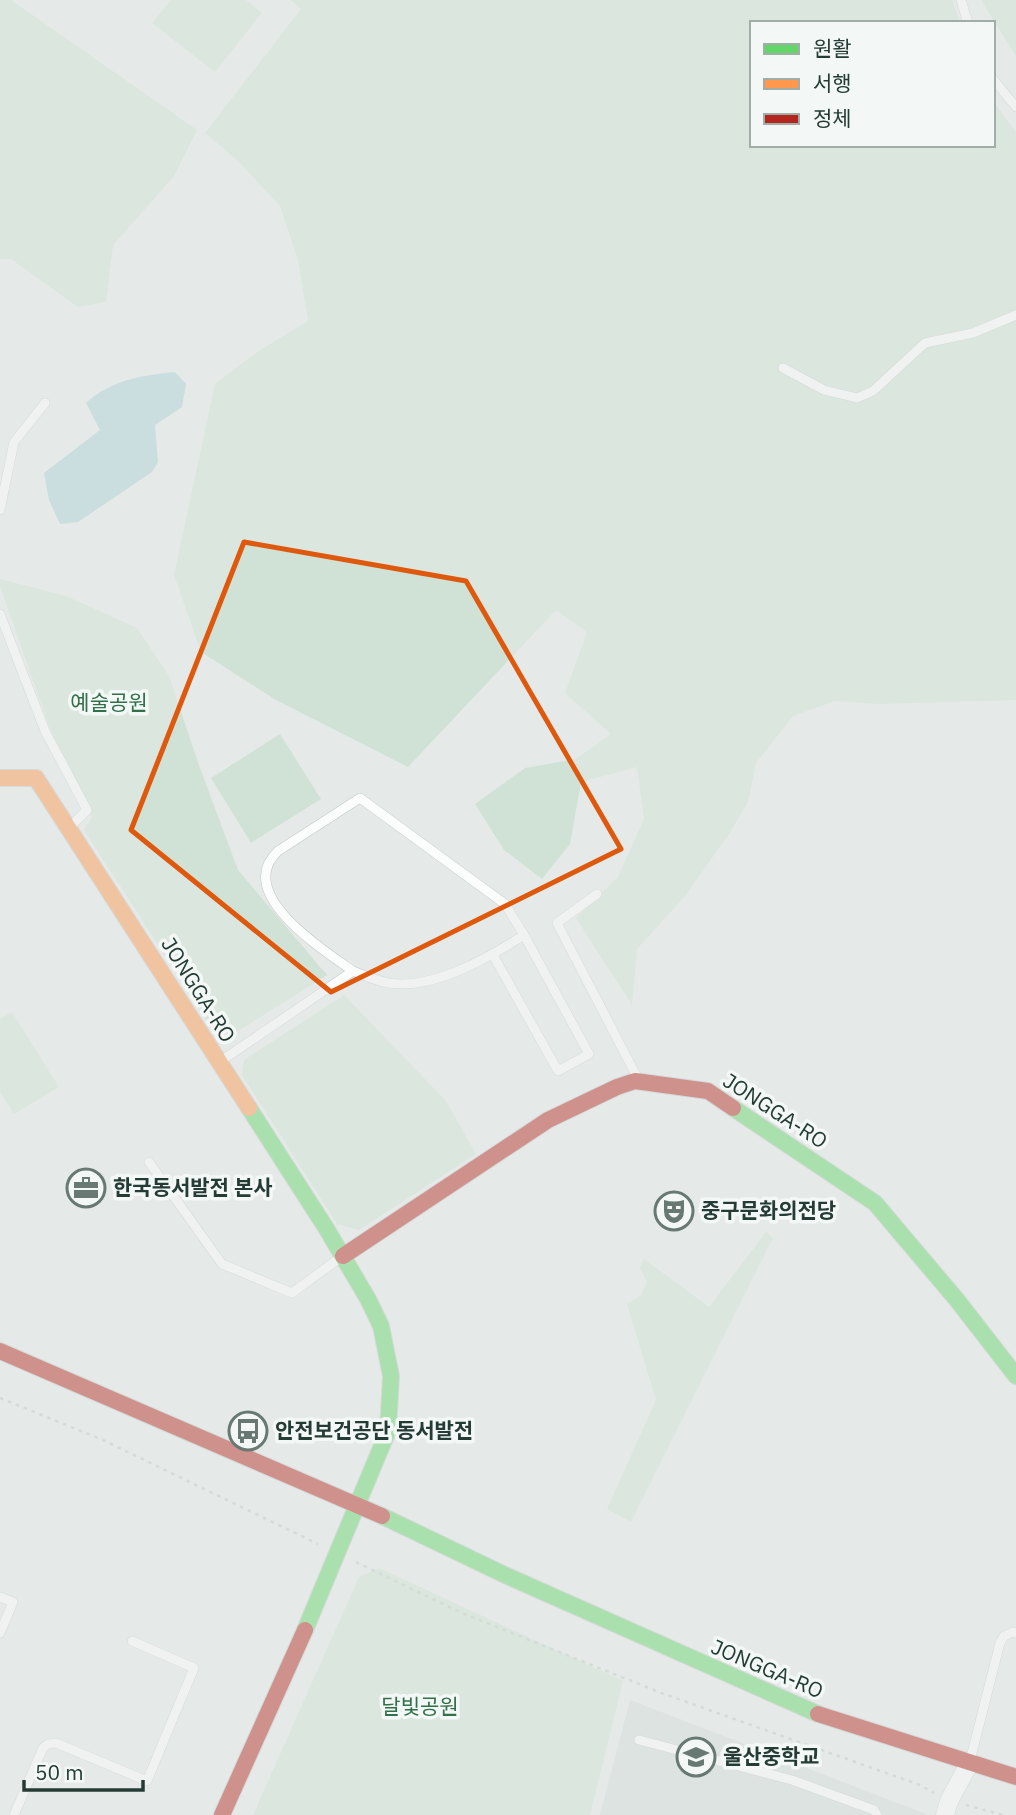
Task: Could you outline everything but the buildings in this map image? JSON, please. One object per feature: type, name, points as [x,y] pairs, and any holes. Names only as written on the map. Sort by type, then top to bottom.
[{"type":"street","name":"JONGGA-RO","points":[[0,778],[36,778],[343,1256],[381,1326],[391,1376],[388,1431],[338,1554],[222,1815]]},
{"type":"street","name":"JONGGA-RO","points":[[343,1256],[548,1120],[617,1087],[640,1082],[708,1091],[876,1203],[1016,1376]]},
{"type":"street","name":"JONGGA-RO","points":[[0,1351],[358,1505],[505,1575],[812,1712],[1016,1777]]},
{"type":"street","points":[[947,1808],[970,1762]]},
{"type":"lane","points":[[961,0],[967,21]]},
{"type":"lane","points":[[995,81],[1016,107]]},
{"type":"lane","points":[[783,368],[824,390],[857,398],[873,391],[925,343],[974,333],[1016,314]]},
{"type":"lane","points":[[0,510],[14,442],[45,403]]},
{"type":"lane","points":[[0,614],[46,731],[87,810],[69,828]]},
{"type":"lane","points":[[493,955],[558,1071],[589,1054],[524,935],[505,904],[360,798],[278,851],[270,859],[266,880],[268,892],[294,927],[353,971],[390,983],[410,983],[464,969],[493,955],[524,935]]},
{"type":"lane","points":[[597,894],[557,923],[640,1082]]},
{"type":"lane","points":[[219,1062],[353,971]]},
{"type":"lane","points":[[149,1161],[222,1264],[292,1293],[343,1256]]},
{"type":"lane","points":[[0,1597],[13,1602],[0,1633]]},
{"type":"lane","points":[[970,1762],[1000,1643],[1004,1636],[1016,1633]]},
{"type":"lane","points":[[14,1815],[43,1748],[48,1744],[56,1743],[147,1782],[194,1668],[132,1641]]},
{"type":"lane","points":[[639,1740],[792,1780],[874,1811],[877,1815]]},
{"type":"path","points":[[0,1398],[103,1440],[463,1613],[664,1694],[920,1785],[947,1808],[1003,1815]]},
{"type":"highlighted area","points":[[244,542],[466,581],[621,849],[331,992],[131,830]]},
{"type":"shaded area","name":"울산중학교","points":[[630,1700],[926,1814],[926,1815],[600,1815]]},
{"type":"green space","points":[[0,0],[11,0],[197,130],[174,176],[113,245],[106,302],[78,307],[11,259],[0,259]]},
{"type":"green space","points":[[171,0],[246,0],[262,13],[215,72],[152,23]]},
{"type":"green space","points":[[291,0],[952,0],[959,21],[750,21],[750,147],[995,147],[995,104],[1016,132],[1016,700],[879,704],[835,701],[793,716],[756,763],[748,802],[729,834],[685,896],[637,949],[632,1005],[576,918],[618,877],[644,819],[637,767],[581,782],[570,844],[542,879],[504,850],[475,804],[525,768],[576,759],[611,734],[565,693],[587,632],[556,610],[408,767],[276,700],[201,652],[174,575],[215,384],[257,352],[308,321],[298,260],[280,206],[237,160],[205,133],[301,9]]},
{"type":"green space","points":[[981,0],[1016,0],[1016,56],[995,21]]},
{"type":"green space","name":"예술공원","points":[[0,579],[66,596],[137,628],[169,676],[238,870],[327,975],[232,1035],[213,1030],[84,830],[92,817],[49,726],[0,586]]},
{"type":"green space","points":[[280,734],[321,799],[251,843],[211,778]]},
{"type":"green space","points":[[344,995],[446,1101],[476,1154],[359,1230],[337,1224],[242,1075],[244,1060]]},
{"type":"green space","points":[[12,1012],[59,1087],[14,1114],[0,1092],[0,1019]]},
{"type":"green space","points":[[766,1232],[773,1238],[631,1522],[607,1509],[656,1400],[627,1304],[641,1295],[647,1282],[640,1268],[644,1259],[709,1307]]},
{"type":"green space","name":"달빛공원","points":[[379,1568],[623,1681],[590,1815],[253,1815],[359,1577]]},
{"type":"water","points":[[175,372],[186,384],[182,407],[155,425],[158,462],[152,472],[78,522],[60,524],[49,500],[44,473],[100,430],[86,403],[117,384],[139,377]]},
{"type":"traffic: fast","points":[[249,1108],[368,1299],[381,1326],[391,1376],[388,1431],[305,1630]]},
{"type":"traffic: fast","points":[[733,1108],[875,1203],[957,1300],[1016,1376]]},
{"type":"traffic: fast","points":[[382,1516],[505,1575],[818,1714]]},
{"type":"traffic: slow","points":[[0,778],[36,778],[249,1108]]},
{"type":"traffic: jam","points":[[343,1256],[548,1120],[617,1087],[635,1081],[708,1091],[733,1108]]},
{"type":"traffic: jam","points":[[0,1351],[382,1516]]},
{"type":"traffic: jam","points":[[222,1815],[305,1630]]},
{"type":"traffic: jam","points":[[818,1714],[1016,1777]]},
{"type":"place","name":"한국동서발전 본사","points":[[86,1188]]},
{"type":"place","name":"중구문화의전당","points":[[674,1211]]},
{"type":"place","name":"안전보건공단 동서발전","points":[[248,1431]]},
{"type":"place","name":"울산중학교","points":[[696,1757]]}]
